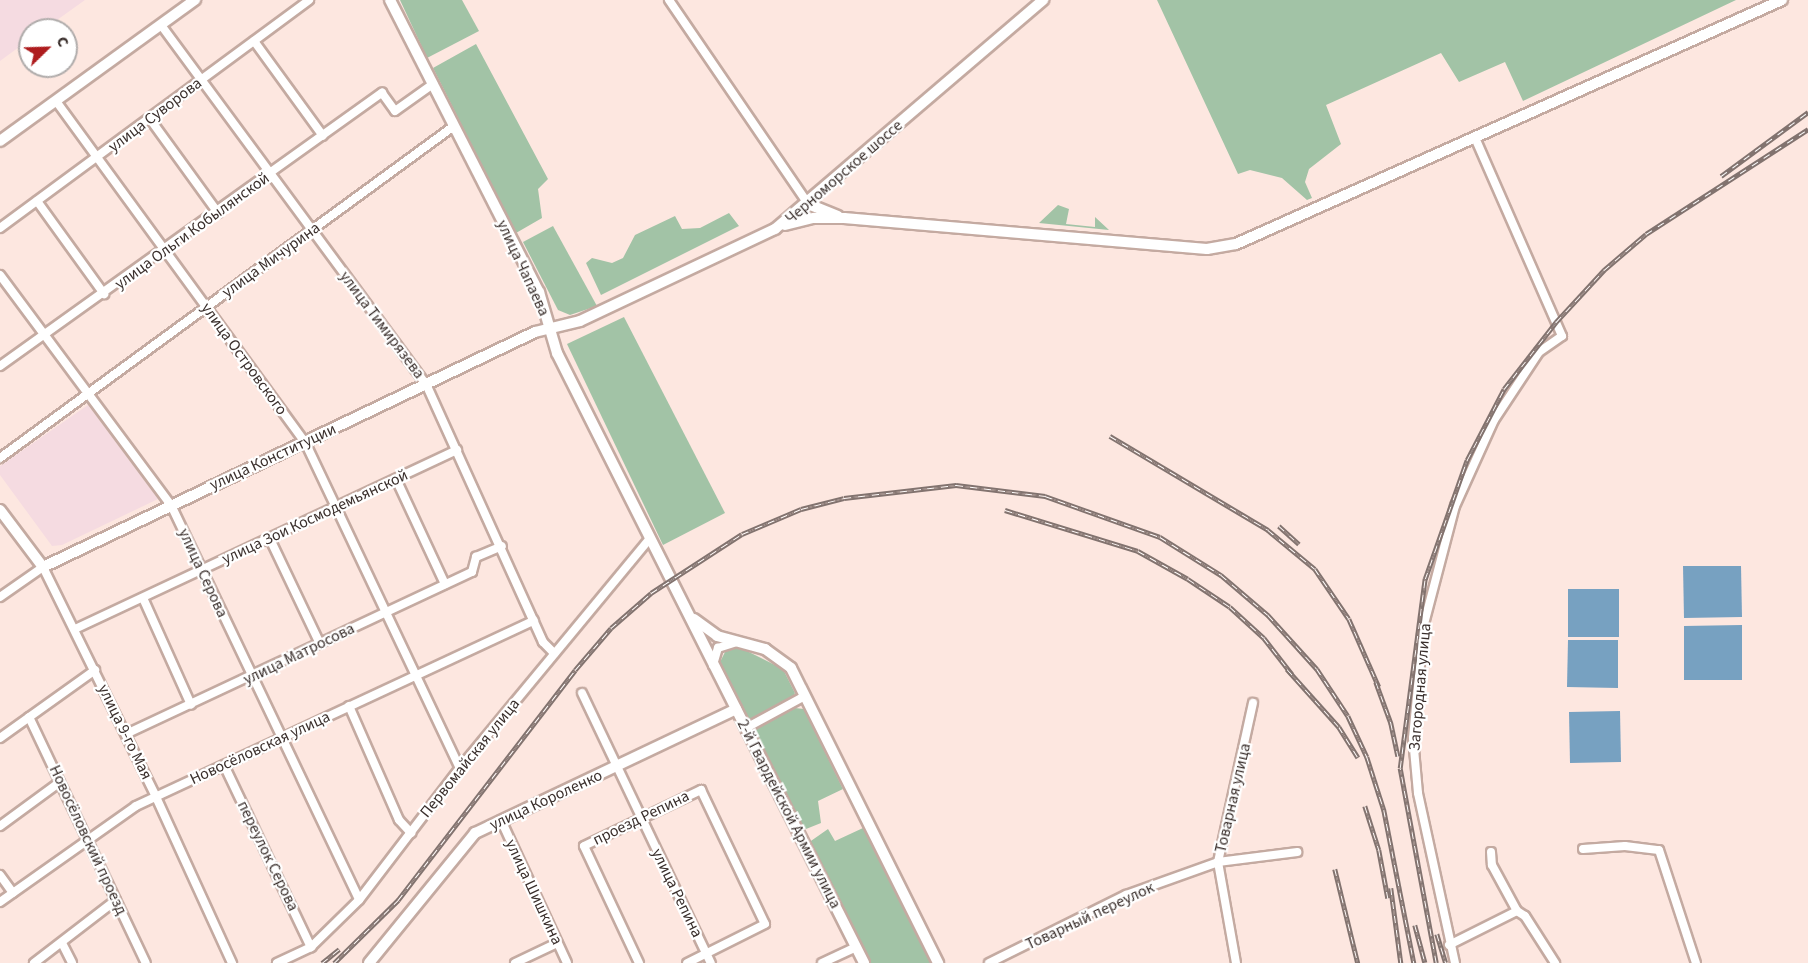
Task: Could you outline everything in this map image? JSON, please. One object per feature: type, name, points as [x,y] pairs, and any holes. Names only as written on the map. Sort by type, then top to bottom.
[{"type":"main road","points":[[0,141],[195,0]]},
{"type":"main road","name":"улица Чапаева","points":[[390,0],[539,292],[557,353],[686,610]]},
{"type":"main road","name":"Черноморское шоссе","points":[[551,330],[580,321],[779,227],[1043,0]]},
{"type":"main road","points":[[779,227],[814,218],[844,219],[1207,249],[1236,244],[1782,0]]},
{"type":"main road","points":[[808,204],[844,219]]},
{"type":"main road","points":[[572,383],[559,343],[566,331],[580,321]]},
{"type":"main road","name":"улица Конституции","points":[[43,567],[535,332],[551,330]]},
{"type":"main road","name":"улица 9-го Мая","points":[[0,510],[43,567]]},
{"type":"main road","points":[[686,610],[703,628],[765,649],[791,668],[938,963]]},
{"type":"main road","name":"2-й Гвардейской Армии улица","points":[[686,610],[864,963]]},
{"type":"main road","name":"улица Короленко","points":[[369,963],[475,833],[736,710]]},
{"type":"street","name":"улица Суворова","points":[[0,228],[98,158],[309,0]]},
{"type":"street","points":[[669,0],[808,204]]},
{"type":"street","name":"улица Тимирязева","points":[[161,25],[426,384],[502,546],[543,642],[554,653]]},
{"type":"street","points":[[254,41],[323,136]]},
{"type":"street","name":"улица Ольги Кобылянской","points":[[0,366],[165,251],[382,93],[395,111],[433,84]]},
{"type":"street","name":"улица Островского","points":[[56,101],[305,442],[339,506],[460,768]]},
{"type":"street","points":[[150,119],[218,213]]},
{"type":"street","name":"улица Мичурина","points":[[0,458],[454,126]]},
{"type":"street","name":"Загородная улица","points":[[1455,963],[1449,945],[1418,796],[1413,738],[1424,624],[1455,506],[1494,420],[1539,352],[1562,336],[1476,138]]},
{"type":"street","points":[[37,201],[104,294]]},
{"type":"street","name":"улица Серова","points":[[0,275],[171,506],[280,739],[359,900]]},
{"type":"street","name":"улица Зои Космодемьянской","points":[[75,629],[457,450]]},
{"type":"street","points":[[396,479],[445,584]]},
{"type":"street","name":"Первомайская улица","points":[[277,963],[312,947],[359,900],[460,768],[650,538]]},
{"type":"street","points":[[270,539],[320,644]]},
{"type":"street","name":"улица Матросова","points":[[126,734],[252,678],[472,572],[476,557],[502,546]]},
{"type":"street","name":"улица Конституции","points":[[0,597],[43,567]]},
{"type":"street","name":"улица 9-го Мая","points":[[43,567],[156,797],[231,963]]},
{"type":"street","points":[[143,598],[191,705]]},
{"type":"street","name":"Новосёловская улица","points":[[0,902],[88,839],[156,797],[534,620]]},
{"type":"street","points":[[713,664],[718,648],[740,642]]},
{"type":"street","points":[[0,738],[95,670]]},
{"type":"street","name":"улица Репина","points":[[582,693],[711,963]]},
{"type":"street","points":[[746,728],[805,696]]},
{"type":"street","name":"Товарная улица","points":[[1236,963],[1218,862],[1253,703]]},
{"type":"street","points":[[349,706],[399,820],[411,833]]},
{"type":"street","name":"Новосёловский проезд","points":[[29,717],[146,963]]},
{"type":"street","name":"переулок Серова","points":[[224,765],[312,947]]},
{"type":"street","points":[[0,826],[60,782]]},
{"type":"street","name":"проезд Репина","points":[[639,963],[584,846],[701,790],[765,924],[687,963]]},
{"type":"street","name":"улица Шишкина","points":[[501,820],[567,963]]},
{"type":"street","points":[[1583,849],[1625,846],[1659,850],[1696,963]]},
{"type":"street","name":"Товарный переулок","points":[[989,963],[1126,896],[1218,862],[1297,852]]},
{"type":"street","points":[[1491,852],[1492,865],[1517,911],[1525,916],[1555,963]]},
{"type":"street","points":[[0,875],[13,893]]},
{"type":"street","points":[[34,963],[116,900]]},
{"type":"street","points":[[1449,945],[1517,911]]},
{"type":"street","points":[[62,943],[72,963]]},
{"type":"street","points":[[515,963],[557,943]]},
{"type":"street","points":[[822,963],[856,947]]},
{"type":"shaded area","points":[[0,0],[85,0],[60,18],[18,18],[18,48],[0,61]]},
{"type":"shaded area","points":[[88,405],[158,499],[62,545],[52,546],[0,475],[0,466]]},
{"type":"green space","points":[[400,0],[462,0],[479,31],[427,58]]},
{"type":"green space","points":[[1157,0],[1736,0],[1523,101],[1505,62],[1459,82],[1441,53],[1326,105],[1341,144],[1309,169],[1305,182],[1312,198],[1307,200],[1282,178],[1250,170],[1238,174]]},
{"type":"green space","points":[[476,44],[548,179],[538,189],[542,218],[516,233],[433,68]]},
{"type":"green space","points":[[1058,205],[1069,209],[1066,224],[1095,227],[1095,217],[1109,230],[1039,223]]},
{"type":"green space","points":[[729,213],[739,226],[601,295],[586,263],[592,258],[612,263],[623,258],[635,235],[675,216],[682,229],[700,228]]},
{"type":"green space","points":[[553,226],[597,306],[570,315],[558,310],[523,242]]},
{"type":"green space","points":[[624,317],[725,513],[663,545],[567,344]]},
{"type":"green space","points":[[737,646],[783,669],[795,693],[791,702],[753,721],[745,718],[719,664],[727,648]]},
{"type":"green space","points":[[795,708],[804,709],[843,789],[818,801],[821,823],[806,829],[801,826],[754,734],[756,727]]},
{"type":"green space","points":[[863,828],[931,963],[870,963],[808,843],[828,829],[835,841]]},
{"type":"water","points":[[1683,566],[1741,566],[1742,617],[1684,618]]},
{"type":"water","points":[[1568,589],[1619,589],[1619,637],[1568,637]]},
{"type":"water","points":[[1742,625],[1742,680],[1684,680],[1684,626]]},
{"type":"water","points":[[1568,640],[1618,640],[1618,688],[1567,687]]},
{"type":"water","points":[[1620,711],[1621,762],[1570,763],[1569,712]]},
{"type":"railway","points":[[1721,176],[1808,112]]},
{"type":"railway","points":[[1436,963],[1400,768],[1425,579],[1467,460],[1504,389],[1556,322],[1604,270],[1646,234],[1808,129]]},
{"type":"railway","points":[[1110,436],[1268,530],[1315,569],[1349,619],[1379,687]]},
{"type":"railway","points":[[334,963],[398,900],[575,670],[611,628],[651,593],[742,534],[801,509],[844,498],[956,485],[1045,496],[1160,537],[1221,575],[1268,615],[1317,669],[1348,716],[1367,757],[1384,810],[1414,963]]},
{"type":"railway","points":[[1005,510],[1138,551],[1188,579],[1230,607],[1264,638],[1292,674]]},
{"type":"railway","points":[[1279,526],[1299,544]]},
{"type":"railway","points":[[1287,669],[1339,727],[1358,758]]},
{"type":"railway","points":[[1376,682],[1391,723],[1398,756]]},
{"type":"railway","points":[[1365,806],[1379,850],[1388,898]]},
{"type":"railway","points":[[1335,869],[1358,963]]},
{"type":"railway","points":[[1391,888],[1401,963]]},
{"type":"railway","points":[[1415,925],[1425,963]]},
{"type":"railway","points":[[1437,934],[1446,963]]},
{"type":"railway","points":[[322,963],[339,949]]}]
